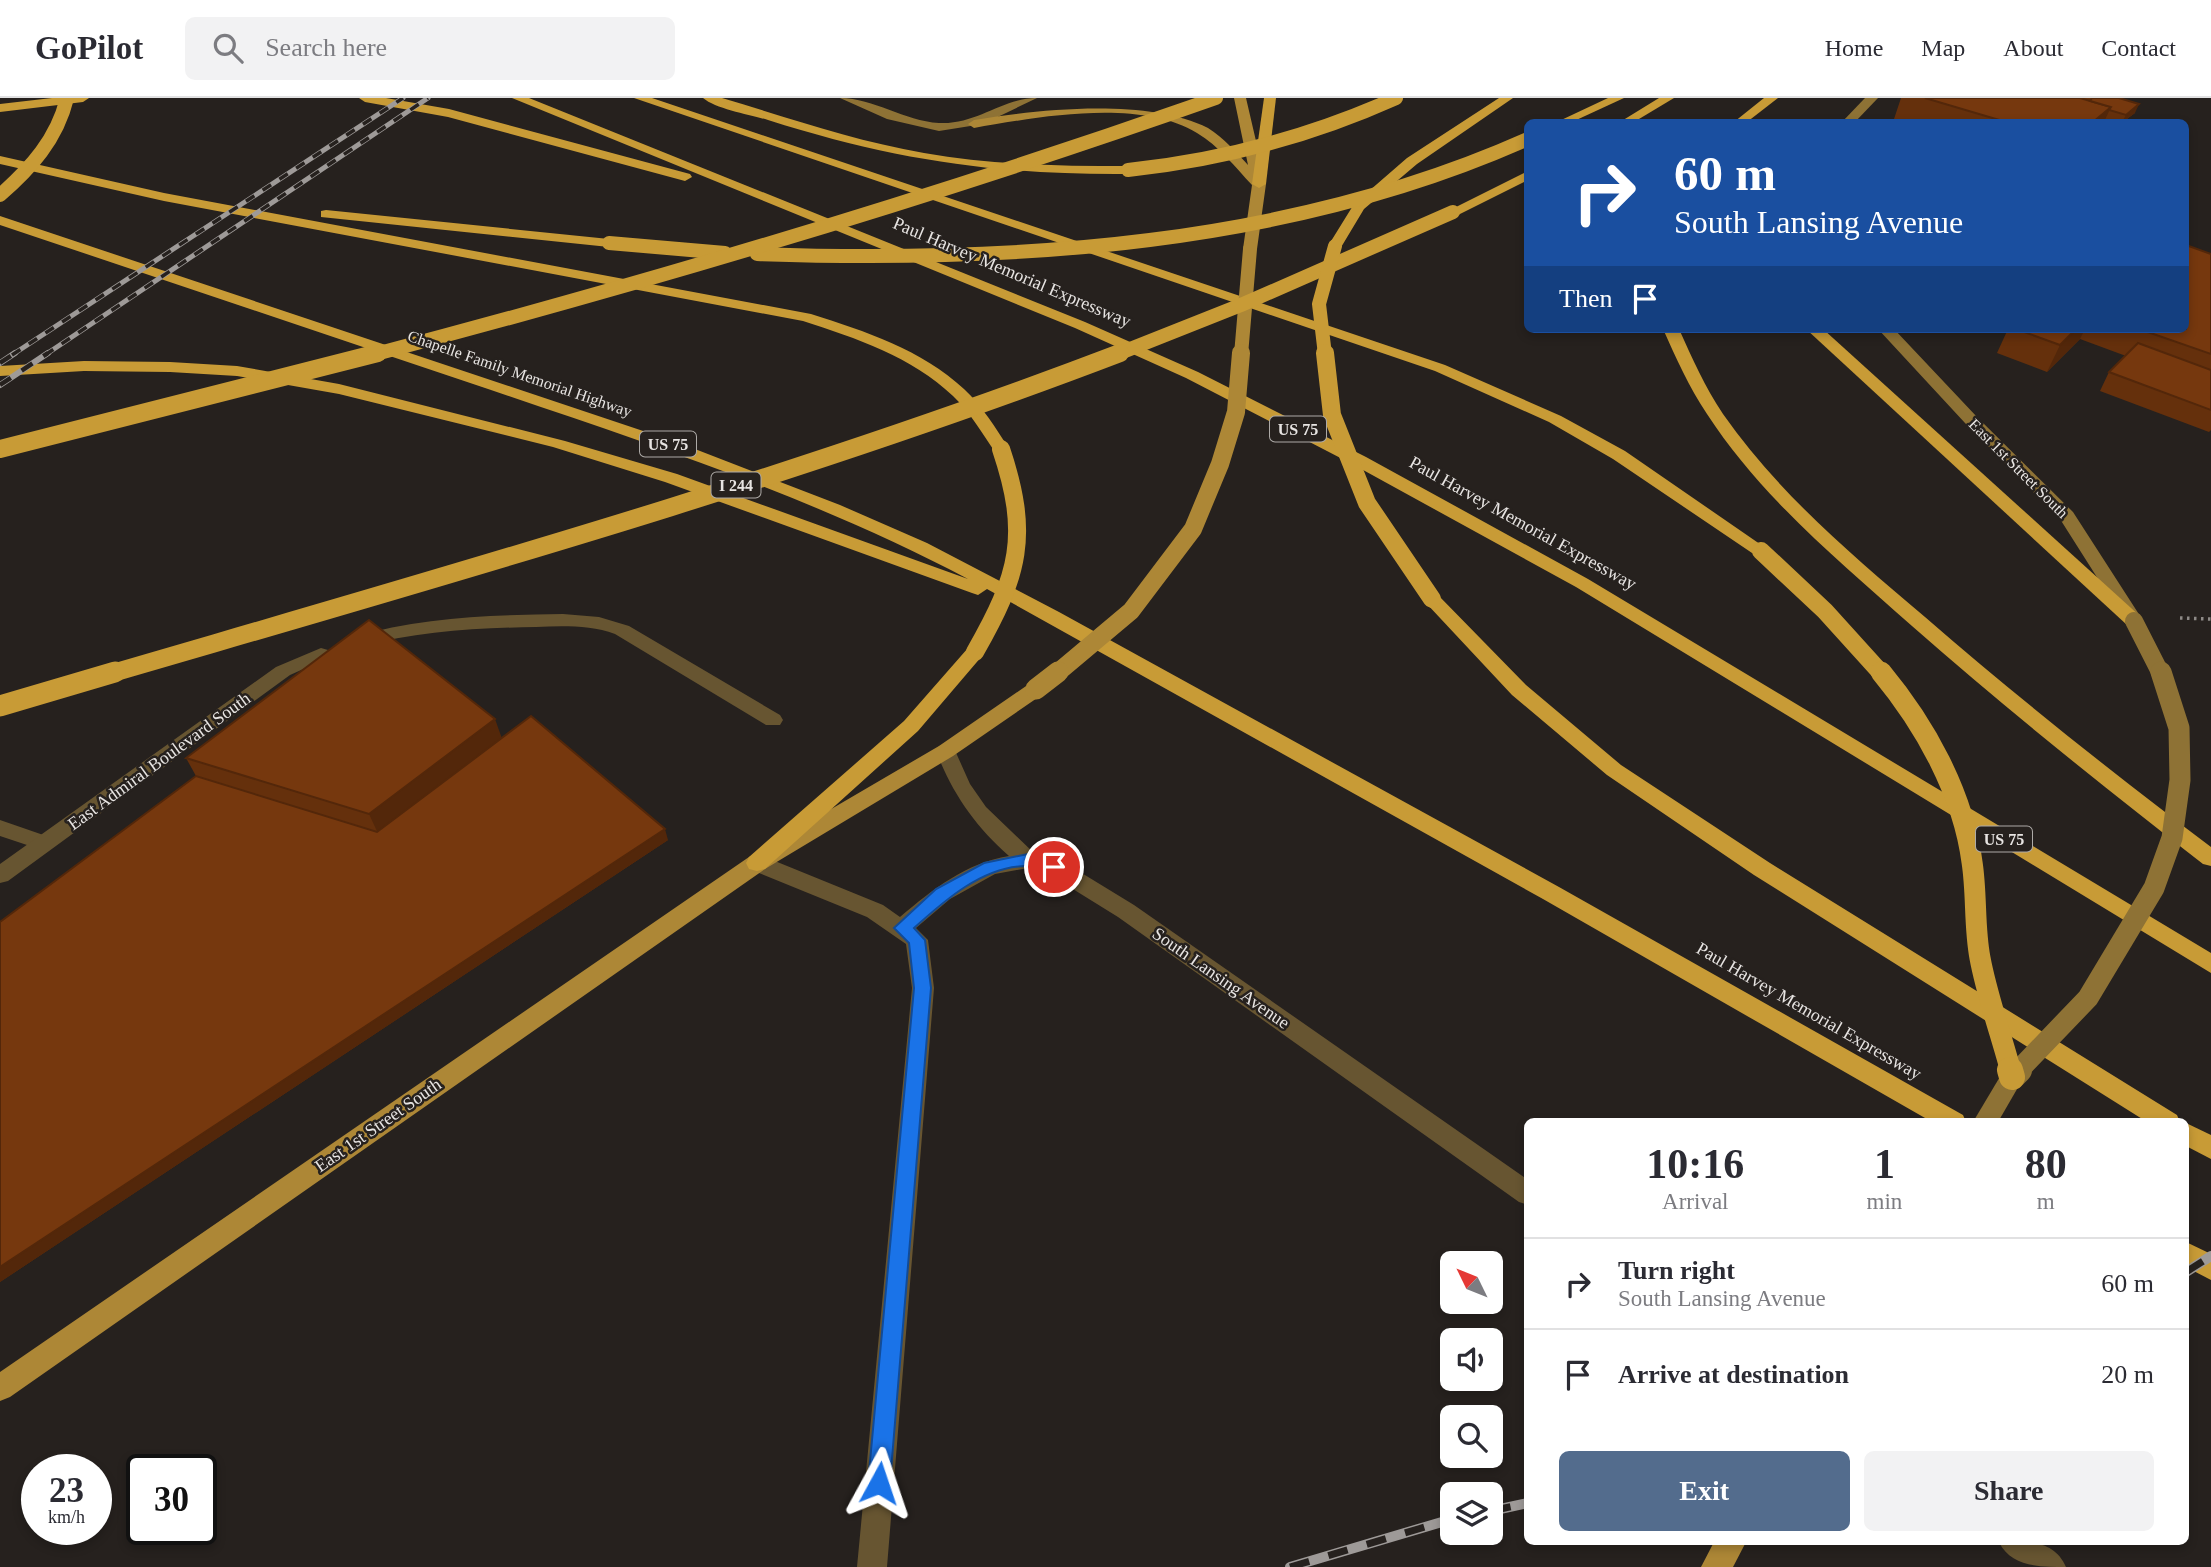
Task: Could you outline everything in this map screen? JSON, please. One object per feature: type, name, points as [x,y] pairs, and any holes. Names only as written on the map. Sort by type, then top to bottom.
[{"type":"highway","points":[[0,195],[30,167],[48,142],[61,121],[66,98]]},
{"type":"highway","points":[[0,108],[83,98]]},
{"type":"highway","points":[[365,98],[449,113],[772,199]]},
{"type":"highway","name":"US 75","points":[[519,98],[772,199]]},
{"type":"highway","points":[[640,98],[1440,368],[1555,419],[1619,455],[1760,551],[1810,594],[1869,657],[1926,741],[1954,794],[1967,832],[1976,877],[1979,956],[2012,1077]]},
{"type":"highway","points":[[709,98],[847,139],[927,158],[1061,171],[1128,170],[1213,160],[1272,147],[1338,125],[1396,98]]},
{"type":"highway","points":[[0,449],[317,371],[666,276],[897,207],[1216,98]]},
{"type":"highway","points":[[1259,184],[1270,98]]},
{"type":"highway","points":[[1507,98],[1412,161],[1359,207],[1335,246],[1319,304],[1332,415],[1367,503],[1432,599],[1519,690],[1614,770],[1762,869],[2162,1118]]},
{"type":"highway","points":[[1570,119],[1618,98]]},
{"type":"highway","points":[[1631,119],[1668,98]]},
{"type":"highway","points":[[1744,119],[1772,98]]},
{"type":"highway","points":[[1769,119],[1778,98]]},
{"type":"highway","points":[[164,197],[676,251],[950,257],[1101,245],[1268,220],[1418,182],[1524,141]]},
{"type":"highway","points":[[0,160],[164,197],[806,317],[881,344],[939,377],[957,391],[980,416],[1001,449],[1014,483],[1020,521],[1018,551],[1011,584],[975,652],[911,726],[757,863]]},
{"type":"highway","name":"I 244","points":[[0,706],[489,562],[776,473],[912,427],[1126,351],[1280,289],[1453,212],[1524,177]]},
{"type":"highway","name":"Paul Harvey Memorial Expressway","points":[[772,199],[1080,325],[1192,375],[1360,461],[1582,583],[2211,964]]},
{"type":"highway","name":"Chapelle Family Memorial Highway","points":[[0,220],[676,447],[834,509],[920,547],[1052,616]]},
{"type":"highway","points":[[1673,333],[1687,369],[1714,415],[1762,477],[1816,532],[2075,754],[2211,858]]},
{"type":"highway","points":[[1818,333],[2134,621]]},
{"type":"highway","points":[[0,371],[84,366],[170,367],[237,371],[339,389],[559,444],[671,478],[1052,616]]},
{"type":"highway","name":"Paul Harvey Memorial Expressway","points":[[1052,616],[1552,893],[1947,1118]]},
{"type":"highway","points":[[2189,1135],[2211,1148]]},
{"type":"highway","points":[[2189,1256],[2211,1268]]},
{"type":"main road","points":[[1240,98],[1259,184]]},
{"type":"main road","points":[[974,124],[1070,107],[1121,105],[1146,109],[1196,126],[1259,184]]},
{"type":"main road","name":"East 1st Street South","points":[[0,1388],[757,863],[946,751],[1037,689],[1091,647],[1131,611],[1193,529],[1220,464],[1236,412],[1250,249],[1259,184]]},
{"type":"main road","points":[[1716,1567],[1729,1545]]},
{"type":"street","points":[[846,98],[901,120],[942,127],[974,124],[1031,98]]},
{"type":"street","points":[[1851,119],[1872,98]]},
{"type":"street","name":"East 1st Street South","points":[[1890,333],[1970,420],[2067,516],[2158,664],[2179,728],[2180,780],[2172,838],[2154,888],[2088,998],[2012,1077],[1987,1118]]},
{"type":"street","name":"East Admiral Boulevard South","points":[[0,875],[283,671],[334,650],[406,628],[435,624],[576,621],[606,623],[622,629],[774,720]]},
{"type":"street","points":[[946,751],[958,785],[992,829],[1028,860]]},
{"type":"street","points":[[0,828],[45,843]]},
{"type":"street","name":"South Lansing Avenue","points":[[902,928],[942,893],[990,867],[1028,860],[1054,867],[1126,911],[1524,1191]]},
{"type":"street","points":[[757,863],[875,911],[917,940],[923,988],[872,1567]]},
{"type":"street","points":[[2018,1545],[2051,1567]]},
{"type":"path","points":[[2184,618],[2211,619]]},
{"type":"building","points":[[1925,98],[2080,98],[2111,107],[2097,119],[1996,119]]},
{"type":"building","points":[[2092,98],[2119,98],[2139,104],[2126,115],[2090,101]]},
{"type":"building","points":[[2189,246],[2211,254],[2211,354],[2151,333],[2189,333]]},
{"type":"building","points":[[2027,333],[2072,333],[2060,345]]},
{"type":"building","points":[[2138,343],[2211,370],[2211,410],[2109,372]]},
{"type":"building","points":[[369,620],[495,719],[369,814],[186,758]]},
{"type":"building","points":[[531,716],[665,829],[0,1267],[0,922],[196,776],[377,832]]},
{"type":"railway","points":[[12,355],[403,98]]},
{"type":"railway","points":[[45,355],[428,98]]},
{"type":"railway","points":[[0,363],[12,355]]},
{"type":"railway","points":[[0,385],[45,355]]},
{"type":"railway","points":[[2189,1270],[2211,1256]]},
{"type":"railway","points":[[1503,1508],[1524,1504]]},
{"type":"railway","points":[[1290,1567],[1440,1523]]},
{"type":"route","points":[[879,1483],[923,988],[917,940],[902,928],[942,893],[990,867],[1028,860],[1054,867]]}]
